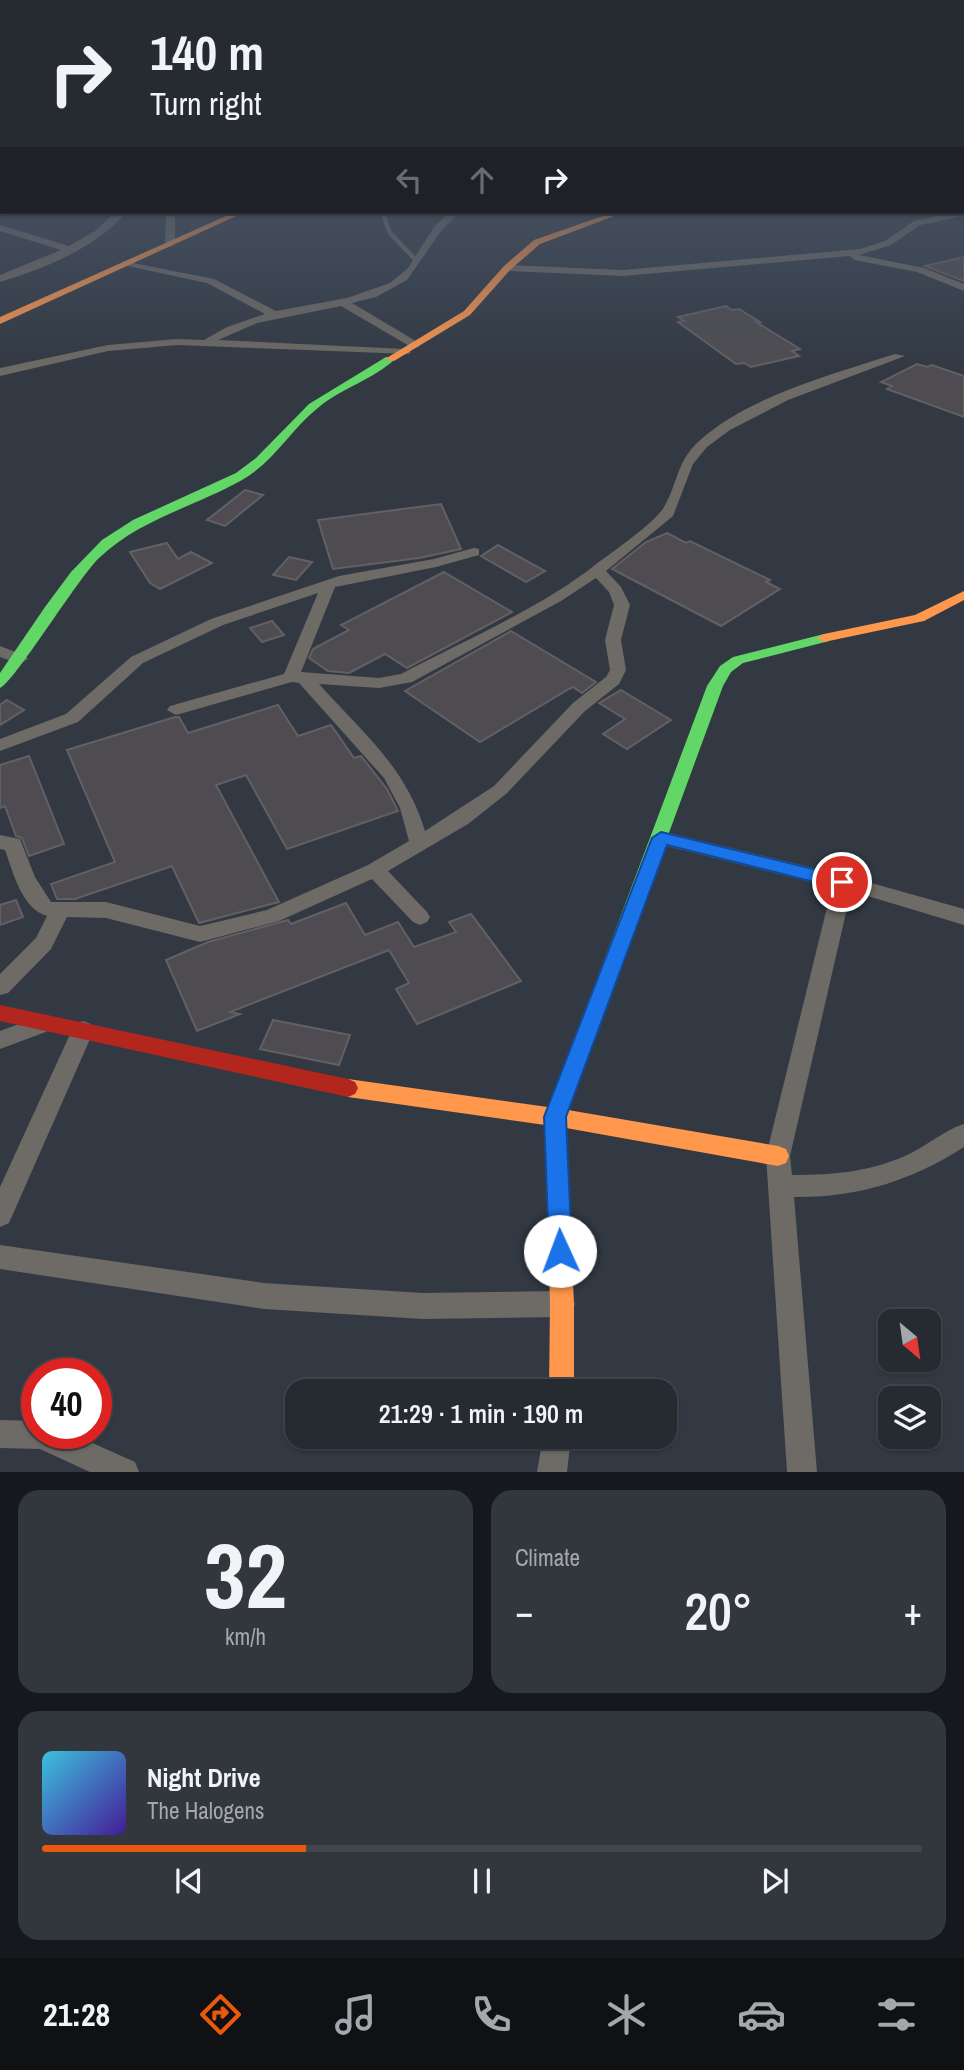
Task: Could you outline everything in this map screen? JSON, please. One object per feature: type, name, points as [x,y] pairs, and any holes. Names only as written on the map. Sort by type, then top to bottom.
[{"type":"main road","points":[[0,321],[193,234]]},
{"type":"main road","points":[[0,683],[20,659],[66,587],[107,543],[156,514],[240,476],[281,443],[290,426],[313,405],[467,313],[507,268],[537,242],[560,234]]},
{"type":"main road","points":[[561,1379],[562,1304],[555,1117],[661,838],[715,685],[725,669],[738,660],[785,646],[919,618],[964,595]]},
{"type":"main road","points":[[0,1013],[369,1093],[555,1117],[778,1156]]},
{"type":"street","points":[[19,234],[68,248]]},
{"type":"street","points":[[0,279],[96,234]]},
{"type":"street","points":[[170,234],[170,244]]},
{"type":"street","points":[[208,341],[232,328],[275,314],[369,296],[394,285],[411,273],[432,234]]},
{"type":"street","points":[[507,268],[623,273],[840,254],[875,249],[900,234]]},
{"type":"street","points":[[840,254],[920,270],[964,288]]},
{"type":"street","points":[[127,263],[210,281],[275,314]]},
{"type":"street","points":[[341,300],[410,349]]},
{"type":"street","points":[[0,372],[123,346],[208,341],[410,349]]},
{"type":"street","points":[[176,710],[297,677],[379,683],[406,678],[556,598],[597,571],[668,513],[676,500],[687,463],[722,432],[788,395],[899,356]]},
{"type":"street","points":[[0,745],[72,718],[137,660],[155,649],[241,613],[329,584],[474,552]]},
{"type":"street","points":[[0,842],[13,844],[25,877],[40,903],[47,909],[106,909],[200,934],[272,916],[375,870],[461,819],[500,790],[579,707],[614,680],[618,670],[613,640],[622,605],[615,590],[597,571]]},
{"type":"street","points":[[297,677],[329,584]]},
{"type":"street","points":[[0,651],[20,659]]},
{"type":"street","points":[[297,677],[392,775],[409,808],[419,843]]},
{"type":"street","points":[[661,838],[842,882],[964,917]]},
{"type":"street","points":[[375,870],[420,917]]},
{"type":"street","points":[[802,1472],[778,1156],[842,882]]},
{"type":"street","points":[[0,987],[44,943],[61,908]]},
{"type":"street","points":[[0,1040],[43,1024]]},
{"type":"street","points":[[0,1215],[83,1030]]},
{"type":"street","points":[[782,1186],[835,1187],[897,1174],[964,1134]]},
{"type":"street","points":[[0,1257],[264,1296],[424,1306],[562,1304]]},
{"type":"street","points":[[0,1434],[41,1435],[125,1472]]},
{"type":"street","points":[[552,1472],[555,1449]]},
{"type":"lane","points":[[391,234],[416,260]]},
{"type":"building","points":[[964,257],[964,281],[925,266]]},
{"type":"building","points":[[726,306],[732,310],[739,309],[800,349],[792,351],[799,356],[751,367],[744,363],[736,364],[678,322],[684,321],[678,317]]},
{"type":"building","points":[[917,364],[927,367],[932,365],[964,376],[964,417],[887,389],[892,386],[881,382]]},
{"type":"building","points":[[245,490],[263,495],[225,526],[207,520]]},
{"type":"building","points":[[441,504],[461,549],[419,558],[333,569],[318,520]]},
{"type":"building","points":[[667,533],[686,543],[690,541],[770,580],[766,582],[780,589],[721,626],[612,569],[646,542]]},
{"type":"building","points":[[167,543],[178,559],[191,552],[212,563],[160,589],[150,583],[130,552]]},
{"type":"building","points":[[498,545],[545,571],[526,582],[481,556]]},
{"type":"building","points":[[289,557],[312,562],[296,580],[273,575]]},
{"type":"building","points":[[444,572],[512,612],[407,668],[385,654],[349,673],[328,671],[309,658],[313,649],[349,630],[341,625]]},
{"type":"building","points":[[272,621],[284,635],[262,642],[250,628]]},
{"type":"building","points":[[511,631],[596,682],[582,693],[573,687],[569,689],[480,742],[405,691]]},
{"type":"building","points":[[621,690],[671,720],[627,749],[603,734],[625,719],[599,703]]},
{"type":"building","points":[[7,700],[24,710],[0,725],[0,705]]},
{"type":"building","points":[[278,705],[298,736],[331,725],[354,758],[361,756],[387,789],[398,811],[287,849],[246,775],[216,785],[279,902],[199,923],[172,866],[75,899],[57,899],[51,884],[115,862],[67,750],[175,717],[179,717],[188,733]]},
{"type":"building","points":[[29,756],[64,844],[29,856],[22,838],[16,836],[5,806],[0,808],[0,765]]},
{"type":"building","points":[[16,900],[23,917],[0,925],[0,905]]},
{"type":"building","points":[[346,903],[365,935],[398,922],[414,947],[456,932],[449,922],[471,914],[521,981],[417,1024],[396,989],[409,983],[389,950],[230,1012],[240,1014],[197,1031],[166,960],[208,942],[288,920],[291,924]]},
{"type":"building","points":[[273,1020],[350,1035],[339,1065],[260,1049]]},
{"type":"traffic: fast","points":[[0,683],[63,592],[107,543],[138,523],[251,469],[313,406],[340,387],[390,359]]},
{"type":"traffic: fast","points":[[615,955],[715,686],[725,669],[738,660],[824,638]]},
{"type":"traffic: slow","points":[[0,321],[193,234]]},
{"type":"traffic: slow","points":[[390,359],[467,313],[507,268],[537,242],[560,234]]},
{"type":"traffic: slow","points":[[824,638],[919,618],[964,595]]},
{"type":"traffic: slow","points":[[561,1379],[562,1304],[555,1117],[615,955]]},
{"type":"traffic: slow","points":[[348,1088],[555,1117],[778,1156]]},
{"type":"traffic: jam","points":[[0,1013],[348,1088]]},
{"type":"route","points":[[560,1251],[555,1117],[661,838],[842,882]]}]
